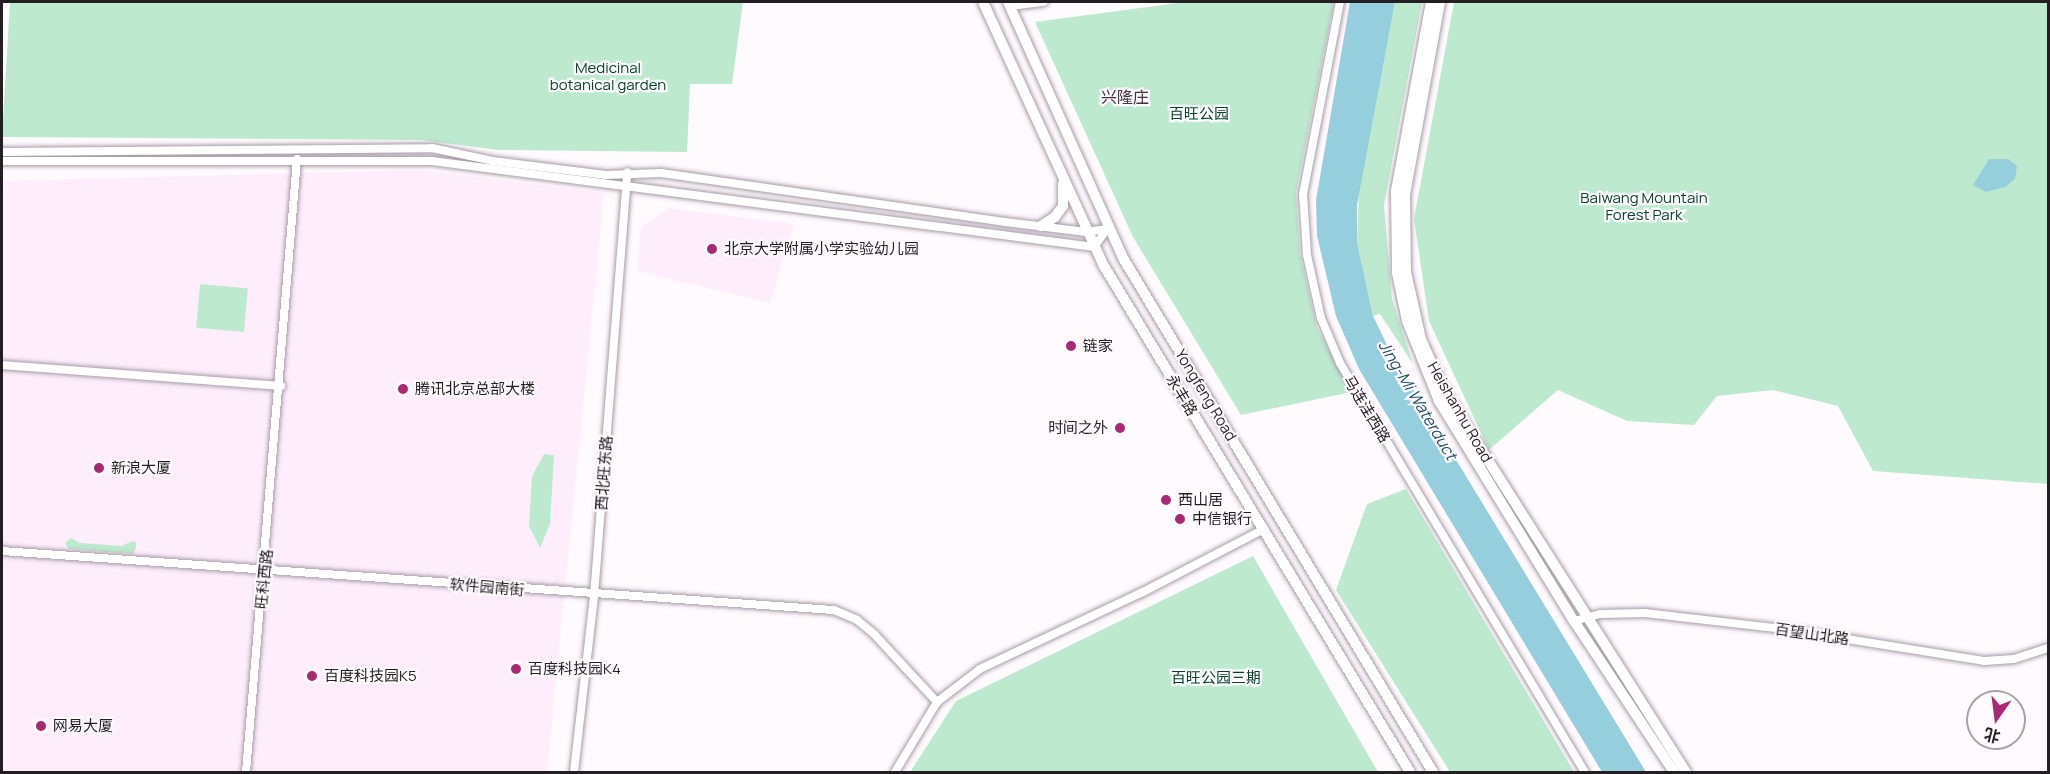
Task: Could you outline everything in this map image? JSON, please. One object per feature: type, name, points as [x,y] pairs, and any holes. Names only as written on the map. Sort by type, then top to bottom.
[{"type":"main road","name":"永丰路","points":[[983,2],[1094,247],[1410,772]]},
{"type":"main road","name":"Heishanhu Road","points":[[1431,2],[1396,191],[1397,273],[1407,321],[1439,401],[1574,621],[1674,772]]},
{"type":"main road","name":"Heishanhu Road","points":[[1440,2],[1405,194],[1404,242],[1413,308],[1438,381],[1686,772]]},
{"type":"main road","name":"Yongfeng Road","points":[[1009,4],[1107,229],[1433,772]]},
{"type":"main road","points":[[1041,226],[1055,218],[1063,206],[1062,174]]},
{"type":"street","points":[[1009,4],[1044,2]]},
{"type":"street","name":"马连洼西路","points":[[1340,2],[1304,194],[1307,255],[1321,318],[1340,363],[1584,772]]},
{"type":"street","points":[[2,152],[432,148],[493,161],[606,175],[627,172],[661,172],[1086,232],[1107,229]]},
{"type":"street","points":[[2,161],[297,159],[432,161],[1094,247],[1107,229]]},
{"type":"street","name":"旺科西路","points":[[246,772],[281,386],[297,159]]},
{"type":"street","name":"西北旺东路","points":[[574,772],[594,596],[627,172]]},
{"type":"street","points":[[2,365],[281,386]]},
{"type":"street","points":[[895,772],[937,702],[980,669],[1141,593],[1264,529]]},
{"type":"street","name":"软件园南街","points":[[2,551],[594,596],[834,610],[857,620],[874,634],[937,702]]},
{"type":"street","name":"百望山北路","points":[[1574,621],[1585,616],[1622,612],[1656,615],[1791,630],[1984,661],[2014,659],[2049,648]]},
{"type":"shaded area","points":[[420,170],[604,193],[547,772],[2,772],[2,181]]},
{"type":"shaded area","name":"北京大学附属小学实验幼儿园","points":[[669,208],[794,224],[770,303],[637,271],[641,228]]},
{"type":"green space","name":"Medicinal botanical garden","points":[[10,2],[743,2],[732,84],[690,84],[687,152],[498,150],[422,140],[2,137]]},
{"type":"green space","name":"百旺公园","points":[[1185,2],[1334,2],[1296,193],[1300,253],[1317,328],[1352,392],[1241,415],[1133,237],[1035,22]]},
{"type":"green space","points":[[1395,2],[1422,2],[1384,205],[1392,299],[1413,364],[1380,314],[1373,316],[1357,242],[1359,187]]},
{"type":"green space","name":"Baiwang Mountain Forest Park","points":[[1454,2],[2048,2],[2048,484],[1873,471],[1838,406],[1773,390],[1717,396],[1694,425],[1627,421],[1558,390],[1489,450],[1429,321],[1414,219]]},
{"type":"green space","points":[[200,284],[248,288],[244,332],[196,328]]},
{"type":"green space","points":[[544,454],[554,455],[550,524],[540,548],[529,526],[532,476]]},
{"type":"green space","points":[[1406,489],[1574,772],[1450,772],[1336,590],[1367,504]]},
{"type":"green space","points":[[71,538],[80,543],[122,546],[132,541],[136,542],[136,548],[133,554],[69,549],[65,543]]},
{"type":"green space","name":"百旺公园三期","points":[[1253,556],[1378,772],[910,772],[956,701]]},
{"type":"water","name":"Jing-Mi Waterduct","points":[[1350,2],[1395,2],[1357,205],[1357,242],[1373,316],[1391,353],[1646,772],[1602,772],[1359,369],[1336,316],[1317,236],[1316,200]]},
{"type":"water","points":[[1989,159],[2008,159],[2017,166],[2015,179],[2005,187],[1986,192],[1973,185]]},
{"type":"place","name":"北京大学附属小学实验幼儿园","points":[[712,249]]},
{"type":"place","name":"链家","points":[[1071,346]]},
{"type":"place","name":"腾讯北京总部大楼","points":[[403,389]]},
{"type":"place","name":"时间之外","points":[[1120,428]]},
{"type":"place","name":"新浪大厦","points":[[99,468]]},
{"type":"place","name":"西山居","points":[[1166,500]]},
{"type":"place","name":"中信银行","points":[[1180,519]]},
{"type":"place","name":"百度科技园K4","points":[[516,669]]},
{"type":"place","name":"百度科技园K5","points":[[312,676]]},
{"type":"place","name":"网易大厦","points":[[41,726]]},
{"type":"district","name":"兴隆庄","points":[[1125,97]]}]
